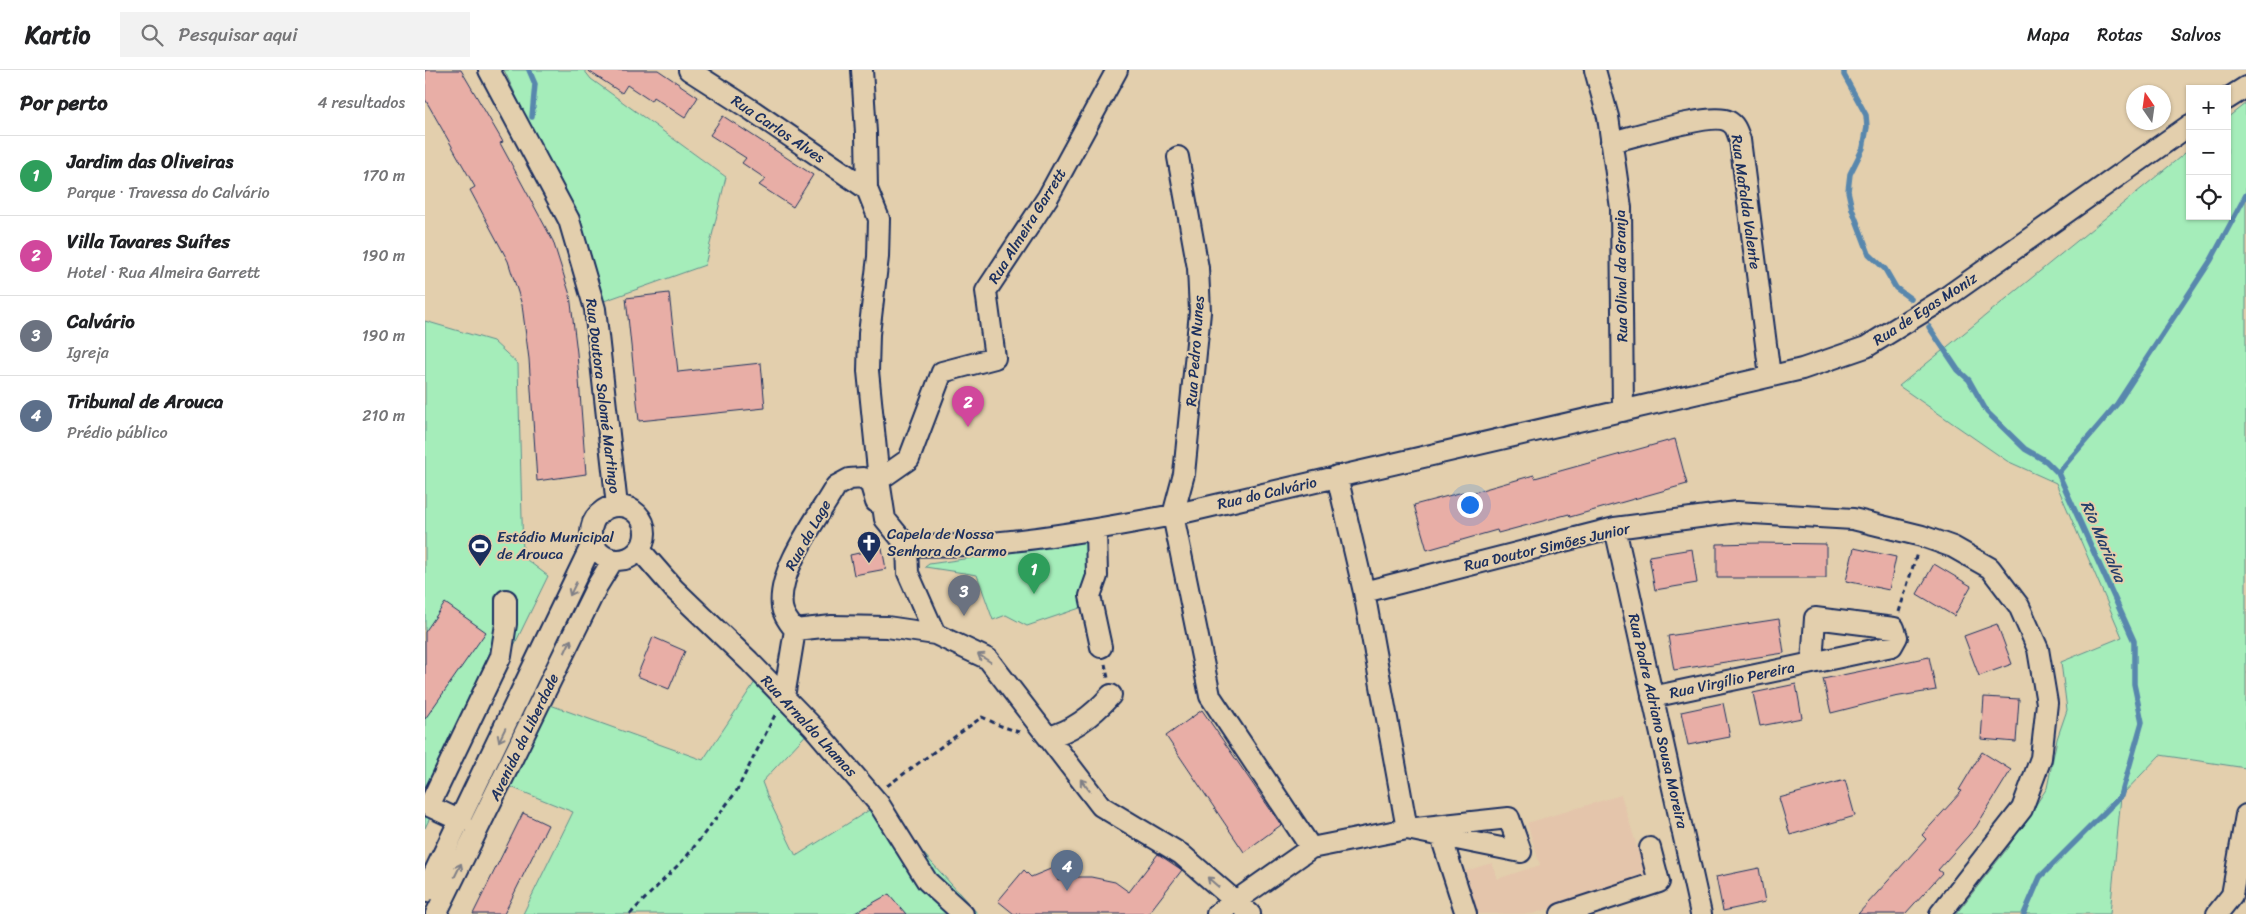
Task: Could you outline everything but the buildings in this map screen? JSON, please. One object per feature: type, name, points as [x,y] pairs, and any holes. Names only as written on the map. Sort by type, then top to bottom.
[{"type":"street","name":"Rua Doutora Salomé Martingo","points":[[489,70],[569,220],[572,229],[595,309],[617,506]]},
{"type":"street","name":"Rua Carlos Alves","points":[[689,70],[867,189]]},
{"type":"street","points":[[862,70],[867,189],[879,220],[878,257],[869,334],[868,370],[879,480],[885,519],[907,546],[908,573],[935,634]]},
{"type":"street","name":"Rua Almeira Garrett","points":[[879,480],[909,459],[942,372],[995,358],[985,291],[1049,197],[1117,70]]},
{"type":"street","name":"Rua Olival da Granja","points":[[1595,70],[1608,117],[1621,208],[1623,411]]},
{"type":"street","points":[[2231,96],[2246,87]]},
{"type":"street","name":"Rua Mafalda Valente","points":[[1611,142],[1704,119],[1720,118],[1729,121],[1735,126],[1740,140],[1770,376]]},
{"type":"street","name":"Rua de Egas Moniz","points":[[1623,411],[1802,369],[1866,347],[1944,299],[2186,128]]},
{"type":"street","name":"Rua Pedro Nunes","points":[[1173,515],[1184,474],[1200,312],[1198,268],[1178,157]]},
{"type":"street","name":"Rua do Calvário","points":[[907,546],[965,545],[1096,529],[1173,515],[1623,411]]},
{"type":"street","points":[[1337,476],[1364,592],[1407,829]]},
{"type":"street","name":"Rua da Lage","points":[[795,630],[782,609],[781,588],[788,567],[835,486],[849,479],[863,478],[871,485],[882,524],[889,524]]},
{"type":"street","points":[[617,506],[633,510],[643,522],[646,532],[645,541],[640,550],[629,559],[613,560],[600,554],[593,544],[590,532],[595,518],[603,510],[617,506]]},
{"type":"street","name":"Rua Doutor Simões Junior","points":[[1364,592],[1615,528],[1737,512],[1853,519],[1922,536],[1953,547],[1990,568],[2009,590],[2019,606],[2037,649],[2047,702],[2041,758],[2022,809],[1940,914]]},
{"type":"street","points":[[1173,515],[1210,696],[1311,848]]},
{"type":"street","name":"Rua Padre Adriano Sousa Moreira","points":[[1615,528],[1701,914]]},
{"type":"street","points":[[1096,529],[1097,576],[1090,596],[1101,646]]},
{"type":"street","name":"Avenida da Liberdade","points":[[425,892],[461,821],[593,544]]},
{"type":"street","name":"Rua Arnaldo Lhamas","points":[[640,550],[674,590],[813,727],[873,797],[927,881],[963,914]]},
{"type":"street","name":"Avenida da Liberdade","points":[[436,914],[597,586],[613,560]]},
{"type":"street","points":[[461,821],[427,810],[501,656],[506,624],[506,600]]},
{"type":"street","points":[[1812,663],[1815,618],[1894,628]]},
{"type":"street","points":[[784,697],[795,630],[832,626],[887,627],[935,634],[988,659],[1101,806],[1181,854],[1250,914]]},
{"type":"street","name":"Rua Virgílio Pereira","points":[[1652,697],[1892,646],[1897,637],[1894,628]]},
{"type":"street","points":[[1045,733],[1062,733],[1095,712],[1111,695]]},
{"type":"street","points":[[2217,914],[2232,895],[2246,815]]},
{"type":"street","points":[[1217,914],[1311,848],[1407,829],[1509,818],[1521,852],[1407,829]]},
{"type":"street","points":[[1441,836],[1466,914]]},
{"type":"street","points":[[1561,914],[1659,882],[1650,848]]},
{"type":"path","points":[[1894,628],[1922,536]]},
{"type":"path","points":[[1101,646],[1111,695]]},
{"type":"path","points":[[630,914],[687,856],[736,792],[784,697]]},
{"type":"path","points":[[873,797],[982,717],[1021,733],[1045,733]]},
{"type":"shaded area","points":[[1621,795],[1647,879],[1532,914],[1478,914],[1465,871],[1492,863],[1497,879],[1540,865],[1527,823]]},
{"type":"green space","points":[[504,70],[584,70],[591,79],[726,177],[705,265],[604,301],[551,170]]},
{"type":"green space","points":[[2246,103],[2246,768],[2160,755],[2121,796],[2110,914],[1956,914],[2006,850],[2047,788],[2057,739],[2067,710],[2061,662],[2122,637],[2056,483],[2007,461],[1899,386],[2186,152],[2186,220],[2231,220],[2231,115]]},
{"type":"green space","name":"Estádio Municipal de Arouca","points":[[425,321],[493,341],[518,364],[523,557],[548,576],[425,828]]},
{"type":"green space","points":[[1090,541],[1090,581],[1080,608],[1027,626],[1006,615],[993,620],[977,575],[925,567],[929,564]]},
{"type":"green space","points":[[761,673],[813,727],[762,782],[796,856],[879,804],[978,914],[523,914],[573,812],[501,783],[542,702],[703,760]]},
{"type":"waterway","points":[[529,70],[535,84],[532,117]]},
{"type":"waterway","points":[[1844,70],[1844,75],[1866,115],[1867,127],[1863,148],[1850,174],[1848,191],[1852,209],[1869,254],[1885,269],[1896,288],[1911,299]]},
{"type":"waterway","name":"Rio Marialva","points":[[2024,914],[2040,877],[2121,796],[2142,722],[2134,684],[2134,641],[2058,473],[2117,404],[2211,260],[2246,195]]},
{"type":"waterway","points":[[1929,327],[1958,370],[1969,380],[1987,412],[2025,449],[2046,461],[2058,473]]},
{"type":"place","name":"Villa Tavares Suítes","points":[[968,427]]},
{"type":"place","name":"Capela de Nossa Senhora do Carmo","points":[[869,564]]},
{"type":"place","name":"Estádio Municipal de Arouca","points":[[480,567]]},
{"type":"place","name":"Jardim das Oliveiras","points":[[1034,594]]},
{"type":"place","name":"Calvário","points":[[964,616]]},
{"type":"place","name":"Tribunal de Arouca","points":[[1067,891]]}]
